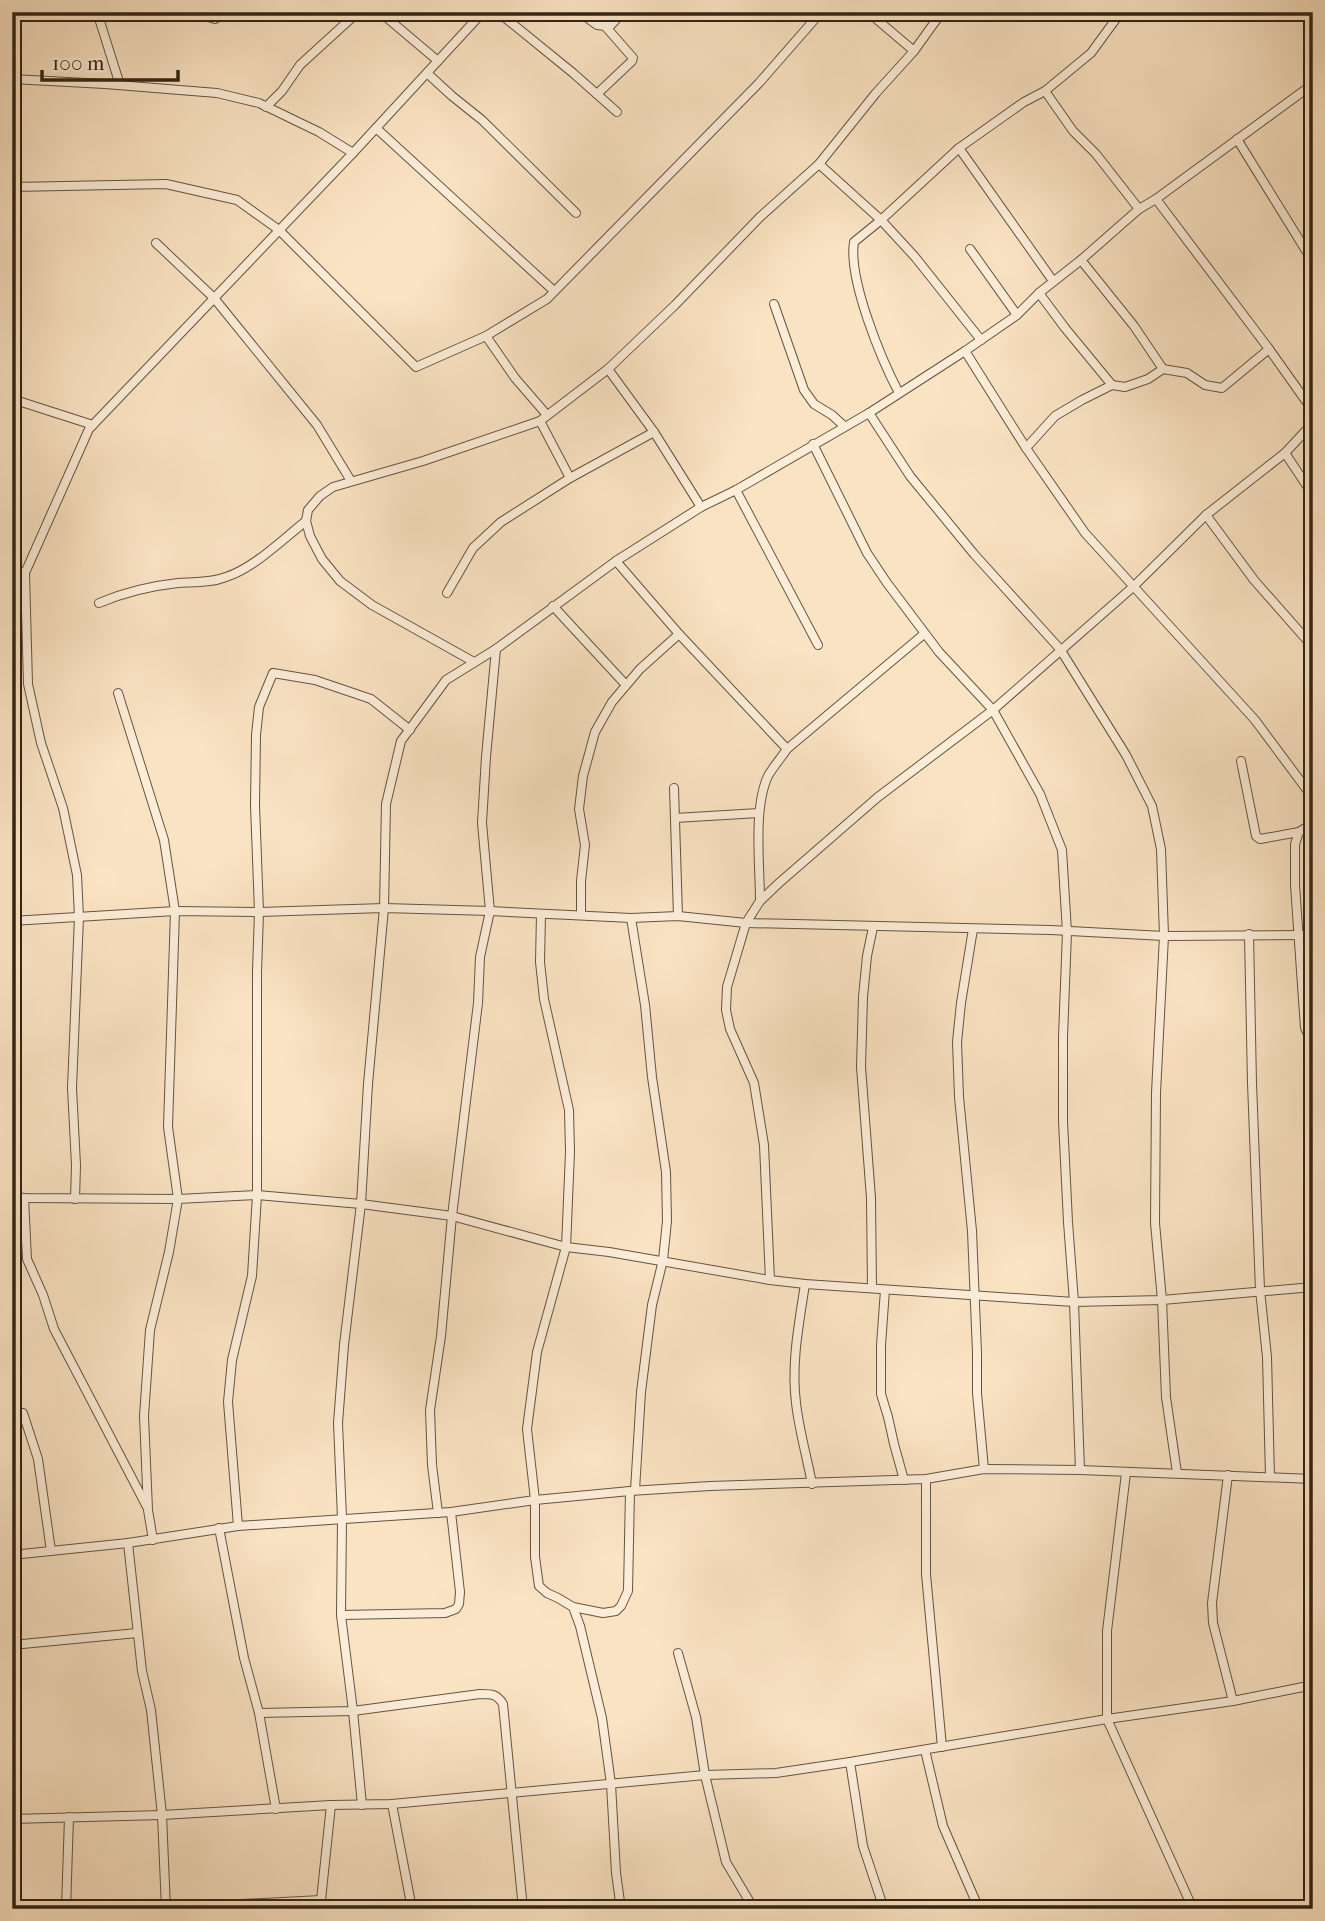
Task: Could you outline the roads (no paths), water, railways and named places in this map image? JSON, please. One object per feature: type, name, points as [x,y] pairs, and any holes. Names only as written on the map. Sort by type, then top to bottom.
[{"type":"street","points":[[97,12],[120,85]]},
{"type":"street","points":[[197,12],[215,19],[226,12]]},
{"type":"street","points":[[266,107],[282,91],[300,65],[358,12]]},
{"type":"street","points":[[380,12],[438,61]]},
{"type":"street","points":[[75,1199],[72,1088],[79,917],[77,875],[62,808],[41,743],[28,684],[25,573],[89,429],[353,153],[483,12]]},
{"type":"street","points":[[498,12],[617,112]]},
{"type":"street","points":[[579,12],[597,25],[605,26],[610,26],[623,12]]},
{"type":"street","points":[[12,187],[166,184],[237,200],[279,230],[416,366],[486,336],[547,299],[759,83],[821,12]]},
{"type":"street","points":[[868,12],[914,51]]},
{"type":"street","points":[[474,662],[372,605],[340,581],[322,559],[310,536],[306,521],[309,510],[320,496],[333,487],[423,461],[543,418],[608,369],[675,305],[760,217],[819,164],[914,51],[943,12]]},
{"type":"street","points":[[899,393],[885,366],[863,302],[852,253],[854,242],[959,148],[1024,102],[1045,92],[1091,54],[1121,12]]},
{"type":"street","points":[[597,94],[633,58],[605,26]]},
{"type":"street","points":[[427,73],[482,120],[576,213]]},
{"type":"street","points":[[12,79],[216,93],[259,103],[319,132],[353,153]]},
{"type":"street","points":[[362,1805],[354,1711],[341,1615],[342,1518],[338,1423],[344,1345],[361,1204],[368,1084],[384,908],[386,804],[401,741],[446,680],[496,649],[616,561],[701,507],[736,490],[869,413],[965,351],[1017,314],[1139,209],[1311,89]]},
{"type":"street","points":[[1045,92],[1073,131],[1096,154],[1139,209]]},
{"type":"street","points":[[376,128],[554,291]]},
{"type":"street","points":[[1237,139],[1313,262]]},
{"type":"street","points":[[959,148],[1053,281]]},
{"type":"street","points":[[819,164],[881,220],[915,257],[981,340]]},
{"type":"street","points":[[1156,199],[1313,411]]},
{"type":"street","points":[[156,243],[214,298],[317,425],[351,481]]},
{"type":"street","points":[[970,249],[1017,314]]},
{"type":"street","points":[[1081,260],[1134,326],[1163,369]]},
{"type":"street","points":[[1039,293],[1112,385]]},
{"type":"street","points":[[774,304],[804,390],[814,404],[844,426]]},
{"type":"street","points":[[486,336],[543,418],[570,478]]},
{"type":"street","points":[[1026,448],[1055,416],[1112,385],[1125,387],[1148,379],[1163,369],[1187,373],[1205,385],[1222,388],[1269,349]]},
{"type":"street","points":[[965,351],[1026,448],[1085,533],[1255,720],[1313,798]]},
{"type":"street","points":[[608,369],[654,432],[701,507]]},
{"type":"street","points":[[12,399],[93,425]]},
{"type":"street","points":[[869,413],[918,486],[974,554],[1060,649],[1126,755],[1152,806],[1161,849],[1164,936],[1156,1093],[1155,1210],[1166,1397],[1177,1474]]},
{"type":"street","points":[[770,1280],[764,1145],[754,1083],[730,1030],[726,1010],[727,987],[747,923],[761,901],[878,797],[993,710],[1133,587],[1206,515],[1285,453],[1313,423]]},
{"type":"street","points":[[447,593],[473,548],[490,530],[570,478],[654,432]]},
{"type":"street","points":[[813,444],[867,553],[887,583],[939,652],[993,710],[1040,794],[1062,850],[1066,932],[1063,1121],[1074,1302],[1080,1470]]},
{"type":"street","points":[[1285,453],[1313,495]]},
{"type":"street","points":[[736,490],[818,645]]},
{"type":"street","points":[[1206,515],[1254,580],[1313,647]]},
{"type":"street","points":[[99,603],[143,588],[214,581],[228,577],[241,571],[306,521]]},
{"type":"street","points":[[616,561],[679,634],[787,749]]},
{"type":"street","points":[[12,570],[25,573]]},
{"type":"street","points":[[553,606],[626,685]]},
{"type":"street","points":[[581,915],[585,845],[579,809],[583,776],[596,732],[612,702],[626,685],[679,634]]},
{"type":"street","points":[[761,901],[760,813],[761,798],[768,776],[787,749],[924,634]]},
{"type":"street","points":[[438,1513],[432,1465],[430,1410],[442,1336],[452,1216],[478,1003],[480,957],[490,911],[482,823],[485,757],[496,649]]},
{"type":"street","points":[[238,1526],[229,1402],[232,1360],[252,1276],[257,1195],[259,912],[255,805],[259,707],[273,673],[315,680],[371,699],[410,730]]},
{"type":"street","points":[[118,693],[164,840],[175,911],[168,1127],[178,1199],[169,1252],[150,1330],[144,1416],[148,1510],[153,1540]]},
{"type":"street","points":[[1241,761],[1256,836],[1260,839],[1299,832],[1313,823]]},
{"type":"street","points":[[674,788],[678,916]]},
{"type":"street","points":[[675,818],[760,813]]},
{"type":"street","points":[[1299,832],[1295,844],[1304,1028],[1313,1044]]},
{"type":"street","points":[[12,921],[175,911],[259,912],[384,908],[631,918],[678,916],[747,923],[1051,930],[1164,936],[1313,935]]},
{"type":"street","points":[[541,915],[540,962],[544,999],[569,1110],[570,1152],[566,1247],[537,1352],[527,1429],[535,1500],[535,1557],[539,1586],[547,1594],[573,1608],[603,1613],[615,1611],[628,1591],[632,1491],[641,1392],[652,1305],[663,1261],[667,1221],[666,1171],[631,918]]},
{"type":"street","points":[[872,1288],[870,1198],[861,1067],[863,997],[873,927]]},
{"type":"street","points":[[973,929],[957,1042],[959,1097],[967,1164],[975,1296],[977,1393],[984,1469]]},
{"type":"street","points":[[1249,934],[1252,1083],[1260,1290],[1267,1357],[1270,1478]]},
{"type":"street","points":[[12,1196],[178,1199],[257,1195],[361,1204],[452,1216],[566,1247],[770,1280],[885,1290],[1074,1302],[1162,1300],[1313,1287]]},
{"type":"street","points":[[24,1198],[27,1259],[54,1329],[148,1510]]},
{"type":"street","points":[[805,1284],[794,1372],[796,1405],[812,1483]]},
{"type":"street","points":[[885,1290],[881,1394],[904,1480]]},
{"type":"street","points":[[23,1413],[38,1460],[51,1551]]},
{"type":"street","points":[[12,1555],[153,1540],[238,1526],[451,1512],[535,1500],[632,1491],[926,1479],[984,1469],[1313,1479]]},
{"type":"street","points":[[1126,1473],[1107,1631],[1107,1719],[1193,1909]]},
{"type":"street","points":[[1228,1475],[1212,1604],[1213,1623],[1233,1701]]},
{"type":"street","points":[[926,1479],[926,1574],[942,1747]]},
{"type":"street","points":[[341,1615],[445,1613],[456,1609],[460,1592],[451,1512]]},
{"type":"street","points":[[1312,1575],[1313,1516]]},
{"type":"street","points":[[219,1528],[244,1658],[259,1713],[276,1809]]},
{"type":"street","points":[[128,1543],[137,1633],[151,1710],[162,1815],[166,1909],[322,1904],[331,1805]]},
{"type":"street","points":[[573,1608],[580,1626],[602,1718],[611,1784],[616,1873],[621,1909]]},
{"type":"street","points":[[12,1645],[137,1633]]},
{"type":"street","points":[[678,1653],[696,1717],[705,1775],[726,1863],[754,1909]]},
{"type":"street","points":[[12,1819],[392,1804],[705,1775],[776,1773],[1233,1701],[1313,1685]]},
{"type":"street","points":[[259,1713],[354,1711],[480,1694],[499,1697],[503,1704],[523,1909]]},
{"type":"street","points":[[925,1750],[943,1826],[979,1909]]},
{"type":"street","points":[[849,1762],[863,1846],[884,1909]]},
{"type":"street","points":[[392,1804],[412,1909]]},
{"type":"street","points":[[65,1909],[69,1817]]},
{"type":"street","points":[[1276,1909],[1295,1904],[1313,1905]]}]
